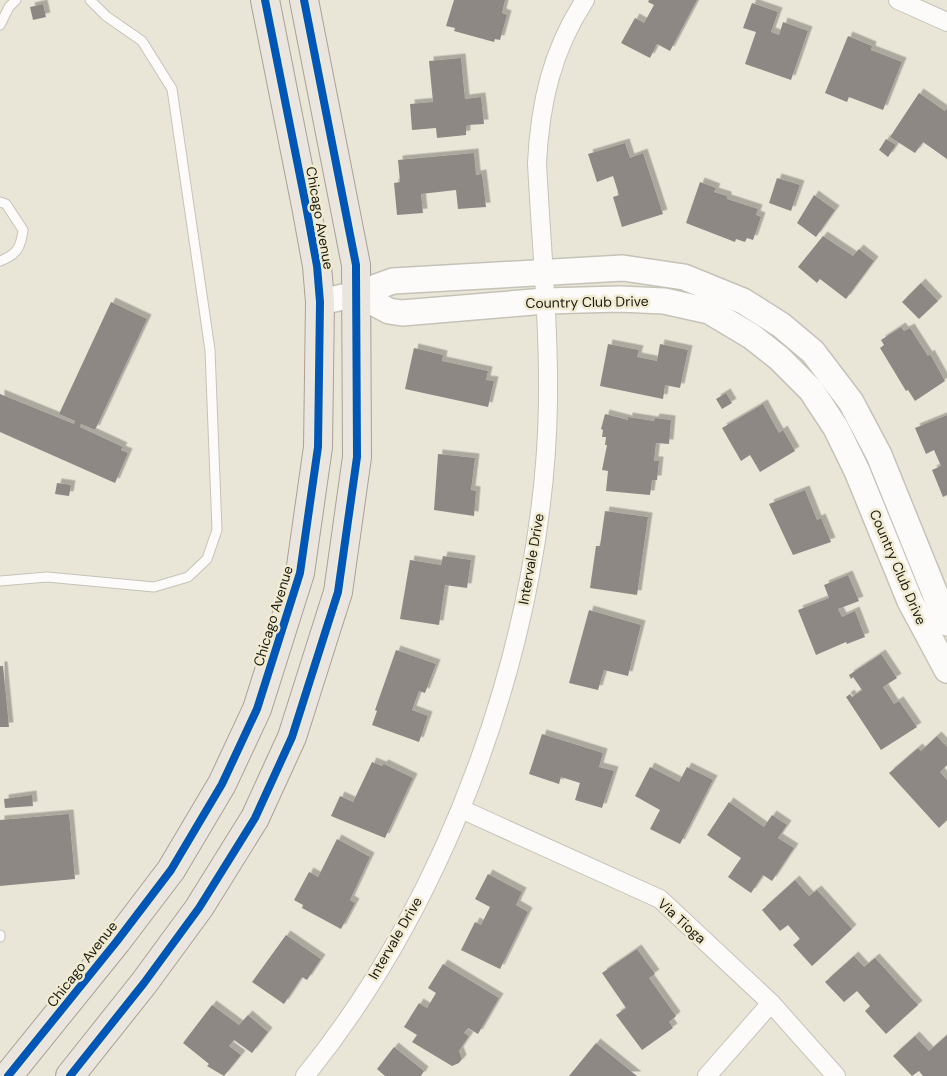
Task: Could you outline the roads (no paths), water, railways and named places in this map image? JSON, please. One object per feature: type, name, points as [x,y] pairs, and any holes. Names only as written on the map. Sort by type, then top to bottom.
[{"type":"main road","name":"Chicago Avenue","points":[[8,1076],[117,941],[170,870],[222,784],[257,709],[300,573],[318,447],[320,302],[317,266],[265,0]]},
{"type":"main road","name":"Chicago Avenue","points":[[70,1076],[144,983],[199,908],[255,818],[292,737],[338,592],[358,457],[356,265],[304,0]]},
{"type":"street","name":"Intervale Drive","points":[[305,1076],[378,971],[422,891],[461,809],[496,714],[522,614],[540,512],[548,401],[537,163],[539,126],[546,86],[558,49],[585,0]]},
{"type":"street","points":[[898,0],[947,22]]},
{"type":"street","name":"Country Club Drive","points":[[320,302],[357,294],[393,281],[623,268],[684,277],[743,301],[781,325],[814,352],[851,402],[879,455],[947,623]]},
{"type":"street","name":"Country Club Drive","points":[[357,294],[389,311],[402,313],[544,302],[619,299],[664,301],[709,312],[751,336],[779,358],[811,390],[836,428],[857,471],[910,601],[947,670]]},
{"type":"street","name":"Via Tioga","points":[[461,809],[660,899],[771,1003],[836,1076]]},
{"type":"street","points":[[707,1076],[771,1003]]},
{"type":"lane","points":[[0,25],[9,7],[16,0]]},
{"type":"lane","points":[[0,581],[47,577],[154,587],[188,577],[207,559],[217,530],[210,350],[172,89],[142,41],[106,16],[90,0]]},
{"type":"lane","points":[[0,202],[6,204],[23,230],[22,244],[14,256],[0,261]]}]
